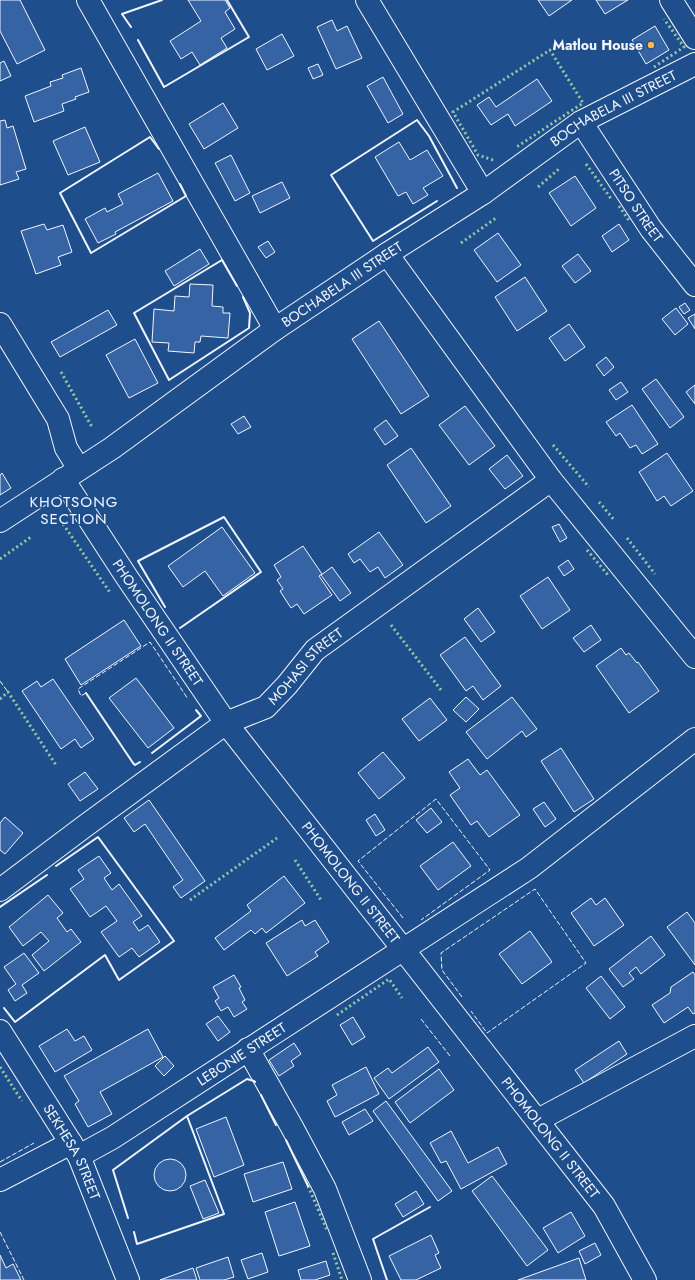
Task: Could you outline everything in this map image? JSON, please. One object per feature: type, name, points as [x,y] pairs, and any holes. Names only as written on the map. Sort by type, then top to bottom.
[{"type":"street","points":[[88,0],[275,329]]},
{"type":"street","points":[[366,0],[483,193]]},
{"type":"street","points":[[671,0],[695,38]]},
{"type":"street","name":"BOCHABELA III STREET","points":[[0,521],[112,448],[275,329],[387,254],[483,193],[581,122],[695,64]]},
{"type":"street","name":"PITSO STREET","points":[[581,122],[651,229],[695,285]]},
{"type":"street","points":[[387,254],[550,480],[695,657]]},
{"type":"street","name":"PHOMOLONG II STREET","points":[[0,324],[58,419],[71,474],[126,576],[226,723],[604,1206],[645,1280]]},
{"type":"street","name":"MOHASI STREET","points":[[0,890],[226,723],[266,707],[287,685],[315,650],[550,480]]},
{"type":"street","name":"LEBONIE STREET","points":[[0,1180],[75,1150],[112,1138],[529,868],[695,739]]},
{"type":"street","name":"SEKHESA STREET","points":[[0,1031],[75,1150],[128,1280]]},
{"type":"street","points":[[538,1120],[695,1036]]},
{"type":"street","points":[[248,1049],[325,1189],[360,1280]]},
{"type":"building","points":[[0,0],[20,0],[45,50],[17,64],[0,31]]},
{"type":"building","points":[[188,0],[225,0],[230,8],[225,12],[235,29],[221,38],[227,48],[200,65],[192,52],[181,59],[170,41],[201,21]]},
{"type":"building","points":[[538,0],[572,0],[549,16]]},
{"type":"building","points":[[596,0],[628,0],[605,14]]},
{"type":"building","points":[[332,20],[337,31],[347,26],[362,58],[336,69],[317,27]]},
{"type":"building","name":"Matlou House","points":[[655,26],[669,50],[646,64],[632,40]]},
{"type":"building","points":[[282,34],[294,56],[267,70],[256,49]]},
{"type":"building","points":[[4,61],[11,76],[0,81],[0,63]]},
{"type":"building","points":[[318,64],[323,75],[313,79],[308,68]]},
{"type":"building","points":[[81,68],[89,92],[62,104],[64,111],[34,122],[25,96],[51,86],[50,82],[63,78],[62,75]]},
{"type":"building","points":[[383,77],[403,114],[388,123],[367,86]]},
{"type":"building","points":[[537,79],[552,101],[515,126],[508,114],[491,125],[477,105],[489,97],[496,107]]},
{"type":"building","points":[[223,103],[238,128],[204,149],[189,124]]},
{"type":"building","points":[[5,120],[7,128],[13,126],[26,169],[16,172],[19,179],[0,185],[0,121]]},
{"type":"building","points":[[85,127],[100,162],[68,175],[53,141]]},
{"type":"building","points":[[399,142],[410,160],[427,150],[443,176],[423,188],[428,195],[413,204],[406,192],[398,196],[375,157]]},
{"type":"building","points":[[231,155],[250,193],[235,201],[215,163]]},
{"type":"building","points":[[158,173],[173,201],[115,232],[116,234],[98,243],[85,219],[105,208],[107,212],[123,204],[118,194]]},
{"type":"building","points":[[575,176],[596,208],[571,226],[549,193]]},
{"type":"building","points":[[282,182],[290,198],[260,213],[252,196]]},
{"type":"building","points":[[44,224],[47,230],[63,225],[72,252],[58,257],[61,265],[36,274],[21,231]]},
{"type":"building","points":[[619,224],[629,240],[612,252],[602,236]]},
{"type":"building","points":[[498,233],[521,265],[497,282],[474,250]]},
{"type":"building","points":[[268,241],[275,252],[266,258],[258,247]]},
{"type":"building","points":[[200,249],[209,264],[174,286],[165,271]]},
{"type":"building","points":[[578,254],[591,271],[575,283],[562,266]]},
{"type":"building","points":[[525,277],[547,311],[517,331],[495,297]]},
{"type":"building","points":[[190,284],[213,285],[212,306],[223,307],[223,313],[230,313],[228,338],[201,336],[200,342],[195,342],[194,353],[168,351],[169,343],[152,342],[154,309],[174,311],[175,296],[189,297]]},
{"type":"building","points":[[685,303],[690,310],[684,314],[679,307]]},
{"type":"building","points":[[676,308],[688,324],[675,335],[662,319]]},
{"type":"building","points":[[108,310],[117,325],[60,357],[51,342]]},
{"type":"building","points":[[695,314],[695,329],[688,318]]},
{"type":"building","points":[[379,321],[429,396],[401,414],[352,339]]},
{"type":"building","points":[[569,324],[585,347],[565,361],[549,338]]},
{"type":"building","points":[[135,339],[158,383],[129,398],[106,355]]},
{"type":"building","points":[[606,357],[614,367],[604,376],[596,365]]},
{"type":"building","points":[[656,379],[684,417],[670,428],[642,389]]},
{"type":"building","points":[[621,382],[628,392],[616,400],[609,390]]},
{"type":"building","points":[[695,385],[695,404],[686,392]]},
{"type":"building","points":[[632,405],[658,444],[642,454],[636,445],[630,448],[620,433],[616,436],[606,422]]},
{"type":"building","points":[[465,406],[495,446],[469,465],[439,425]]},
{"type":"building","points":[[244,416],[251,427],[238,434],[231,424]]},
{"type":"building","points":[[386,420],[398,436],[385,445],[374,429]]},
{"type":"building","points":[[411,448],[451,506],[426,523],[387,465]]},
{"type":"building","points":[[667,453],[693,491],[671,506],[664,496],[657,501],[639,472]]},
{"type":"building","points":[[507,455],[523,476],[505,489],[489,469]]},
{"type":"building","points":[[2,473],[11,488],[0,495],[0,475]]},
{"type":"building","points":[[559,524],[567,538],[560,542],[552,527]]},
{"type":"building","points":[[222,527],[255,573],[223,596],[205,571],[183,587],[168,566]]},
{"type":"building","points":[[379,532],[403,565],[385,578],[378,567],[370,572],[360,559],[354,563],[348,554]]},
{"type":"building","points":[[303,546],[322,574],[319,576],[332,595],[304,614],[297,604],[291,608],[280,591],[283,589],[277,580],[281,577],[274,565]]},
{"type":"building","points":[[568,560],[574,569],[564,576],[558,567]]},
{"type":"building","points":[[332,567],[351,593],[340,601],[321,575]]},
{"type":"building","points":[[548,577],[570,610],[542,629],[520,596]]},
{"type":"building","points":[[478,608],[495,632],[481,642],[464,619]]},
{"type":"building","points":[[124,620],[141,646],[81,685],[65,659]]},
{"type":"building","points":[[591,625],[601,640],[584,652],[573,638]]},
{"type":"building","points":[[465,637],[501,686],[483,700],[473,686],[466,691],[440,655]]},
{"type":"building","points":[[621,648],[626,655],[629,653],[637,663],[638,662],[659,691],[629,713],[596,666]]},
{"type":"building","points":[[136,678],[174,728],[148,748],[109,698]]},
{"type":"building","points":[[53,679],[94,739],[81,748],[75,739],[61,749],[22,691],[37,681],[41,687]]},
{"type":"building","points":[[466,697],[479,709],[466,722],[453,710]]},
{"type":"building","points":[[512,697],[537,729],[526,737],[522,731],[487,759],[466,732]]},
{"type":"building","points":[[430,698],[447,720],[419,741],[402,719]]},
{"type":"building","points":[[561,748],[594,799],[574,812],[541,761]]},
{"type":"building","points":[[383,752],[405,778],[379,799],[358,773]]},
{"type":"building","points":[[468,759],[480,775],[487,770],[520,815],[489,837],[477,821],[471,825],[450,795],[460,788],[449,772]]},
{"type":"building","points":[[85,772],[98,789],[80,801],[68,784]]},
{"type":"building","points":[[149,800],[205,881],[181,898],[173,887],[183,880],[145,824],[134,832],[124,818]]},
{"type":"building","points":[[544,802],[556,819],[545,827],[533,809]]},
{"type":"building","points":[[431,808],[442,822],[427,833],[416,820]]},
{"type":"building","points":[[375,814],[385,830],[376,836],[366,820]]},
{"type":"building","points":[[5,817],[23,833],[5,854],[0,850],[0,823]]},
{"type":"building","points":[[453,842],[471,866],[438,890],[420,866]]},
{"type":"building","points":[[99,856],[111,873],[104,878],[112,890],[119,884],[142,916],[133,922],[139,931],[148,925],[160,942],[139,957],[132,948],[119,957],[101,932],[117,921],[106,906],[90,917],[70,889],[84,879],[78,870]]},
{"type":"building","points":[[284,876],[305,903],[266,933],[262,928],[255,934],[251,930],[224,950],[215,938],[251,911],[247,905]]},
{"type":"building","points":[[48,895],[63,913],[57,918],[67,932],[71,929],[81,942],[44,971],[32,955],[49,941],[41,932],[23,946],[9,927]]},
{"type":"building","points":[[591,898],[596,905],[605,898],[624,925],[594,946],[571,913]]},
{"type":"building","points":[[687,912],[695,923],[695,965],[667,927]]},
{"type":"building","points":[[302,920],[305,926],[315,920],[329,942],[315,952],[318,956],[287,976],[266,943]]},
{"type":"building","points":[[530,931],[552,962],[522,984],[499,954]]},
{"type":"building","points":[[651,936],[665,955],[641,974],[636,967],[629,973],[634,979],[623,987],[609,969]]},
{"type":"building","points":[[24,953],[39,973],[22,985],[27,993],[15,1001],[8,990],[16,984],[4,967]]},
{"type":"building","points":[[693,972],[695,975],[695,1013],[693,1014],[688,1007],[664,1023],[652,1005],[670,993],[671,987]]},
{"type":"building","points":[[234,975],[241,987],[239,988],[245,1000],[242,1002],[247,1009],[234,1017],[228,1007],[221,1011],[215,1001],[219,998],[213,987]]},
{"type":"building","points":[[601,976],[625,1007],[610,1019],[586,988]]},
{"type":"building","points":[[218,1016],[230,1032],[218,1041],[206,1024]]},
{"type":"building","points":[[353,1017],[365,1037],[352,1045],[340,1025]]},
{"type":"building","points":[[67,1029],[75,1041],[84,1036],[92,1050],[55,1072],[39,1046]]},
{"type":"building","points":[[148,1029],[163,1057],[100,1092],[112,1114],[88,1127],[75,1104],[79,1101],[64,1076]]},
{"type":"building","points":[[619,1041],[627,1054],[584,1083],[575,1070]]},
{"type":"building","points":[[294,1043],[301,1054],[291,1061],[294,1066],[279,1076],[269,1060]]},
{"type":"building","points":[[428,1047],[439,1062],[389,1099],[374,1078],[388,1068],[392,1073]]},
{"type":"building","points":[[165,1056],[174,1066],[164,1076],[155,1066]]},
{"type":"building","points":[[366,1067],[379,1094],[335,1117],[327,1101],[337,1095],[332,1085]]},
{"type":"building","points":[[439,1069],[454,1090],[410,1123],[395,1102]]},
{"type":"building","points":[[386,1101],[452,1191],[438,1201],[373,1111]]},
{"type":"building","points":[[365,1109],[373,1121],[349,1135],[342,1122]]},
{"type":"building","points":[[226,1117],[244,1165],[214,1177],[196,1129]]},
{"type":"building","points":[[451,1131],[468,1163],[498,1147],[507,1164],[461,1189],[446,1161],[441,1163],[430,1143]]},
{"type":"building","points":[[167,1159],[173,1159],[183,1166],[186,1175],[185,1181],[179,1188],[173,1191],[167,1191],[157,1184],[154,1178],[154,1172],[161,1162]]},
{"type":"building","points":[[283,1162],[292,1189],[253,1202],[244,1174]]},
{"type":"building","points":[[492,1176],[548,1250],[527,1266],[472,1191]]},
{"type":"building","points":[[205,1180],[219,1213],[203,1219],[190,1186]]},
{"type":"building","points":[[416,1191],[424,1204],[403,1217],[395,1204]]},
{"type":"building","points":[[295,1202],[310,1246],[279,1256],[265,1212]]},
{"type":"building","points":[[571,1212],[585,1236],[558,1253],[543,1228]]},
{"type":"building","points":[[431,1235],[439,1253],[435,1255],[441,1268],[416,1280],[401,1280],[389,1256]]},
{"type":"building","points":[[595,1243],[601,1255],[585,1264],[579,1251]]},
{"type":"building","points":[[262,1253],[268,1272],[248,1279],[241,1260]]},
{"type":"building","points":[[0,1255],[6,1268],[13,1264],[21,1280],[0,1280]]},
{"type":"building","points":[[228,1257],[234,1277],[224,1280],[200,1280],[196,1268]]},
{"type":"building","points":[[579,1258],[586,1280],[518,1280]]},
{"type":"building","points":[[326,1261],[330,1275],[315,1280],[301,1280],[298,1270]]},
{"type":"building","points":[[193,1268],[197,1280],[160,1280]]},
{"type":"hedge","points":[[654,67],[684,47],[664,19]]},
{"type":"hedge","points":[[493,160],[478,155],[453,112],[550,50],[583,103],[515,148]]},
{"type":"hedge","points":[[586,164],[612,200]]},
{"type":"hedge","points":[[538,187],[559,169]]},
{"type":"hedge","points":[[619,206],[630,222]]},
{"type":"hedge","points":[[461,243],[496,218]]},
{"type":"hedge","points":[[61,372],[92,427]]},
{"type":"hedge","points":[[553,445],[589,487]]},
{"type":"hedge","points":[[599,502],[615,521]]},
{"type":"hedge","points":[[63,524],[111,594]]},
{"type":"hedge","points":[[0,559],[31,537]]},
{"type":"hedge","points":[[627,538],[655,574]]},
{"type":"hedge","points":[[587,550],[608,575]]},
{"type":"hedge","points":[[391,625],[441,690]]},
{"type":"hedge","points":[[0,699],[8,692],[56,765]]},
{"type":"hedge","points":[[190,900],[277,838]]},
{"type":"hedge","points":[[295,860],[321,900]]},
{"type":"hedge","points":[[337,1015],[389,979],[402,998]]},
{"type":"hedge","points":[[0,1067],[22,1101]]},
{"type":"hedge","points":[[308,1186],[327,1230]]},
{"type":"hedge","points":[[333,1253],[342,1280]]},
{"type":"fence","points":[[86,693],[81,696],[78,689],[150,642],[188,699]]},
{"type":"fence","points":[[0,681],[8,692]]},
{"type":"fence","points":[[403,918],[358,861],[436,799],[490,870],[421,920]]},
{"type":"fence","points":[[462,997],[442,970],[441,953],[535,889],[586,963],[487,1033],[471,1011]]},
{"type":"fence","points":[[421,1019],[450,1056]]},
{"type":"fence","points":[[0,1162],[34,1143]]},
{"type":"fence","points":[[0,1232],[24,1280]]},
{"type":"wall","points":[[131,27],[122,14],[162,0]]},
{"type":"wall","points":[[138,40],[164,87],[249,37],[227,0]]},
{"type":"wall","points":[[437,201],[373,241],[331,175],[417,120],[429,136],[457,188]]},
{"type":"wall","points":[[159,149],[150,137],[60,193],[91,253],[186,196],[180,184]]},
{"type":"wall","points":[[237,286],[222,260],[134,313],[169,380],[249,328],[250,313],[243,297]]},
{"type":"wall","points":[[165,607],[138,561],[224,517],[261,572],[180,628]]},
{"type":"wall","points":[[86,693],[133,763],[135,765],[140,762]]},
{"type":"wall","points":[[152,753],[201,716],[196,710]]},
{"type":"wall","points":[[4,1008],[15,1022],[105,955],[119,980],[174,941],[98,837],[56,866]]},
{"type":"wall","points":[[0,907],[47,875]]},
{"type":"wall","points":[[187,1116],[247,1079],[255,1082]]},
{"type":"wall","points":[[261,1095],[276,1125]]},
{"type":"wall","points":[[128,1218],[113,1170],[187,1116],[224,1214],[137,1244],[134,1232]]},
{"type":"wall","points":[[286,1140],[308,1186]]},
{"type":"wall","points":[[387,1280],[373,1239],[430,1207]]},
{"type":"place","name":"Matlou House","points":[[651,45]]},
{"type":"district","name":"KHOTSONG SECTION","points":[[74,510]]}]
